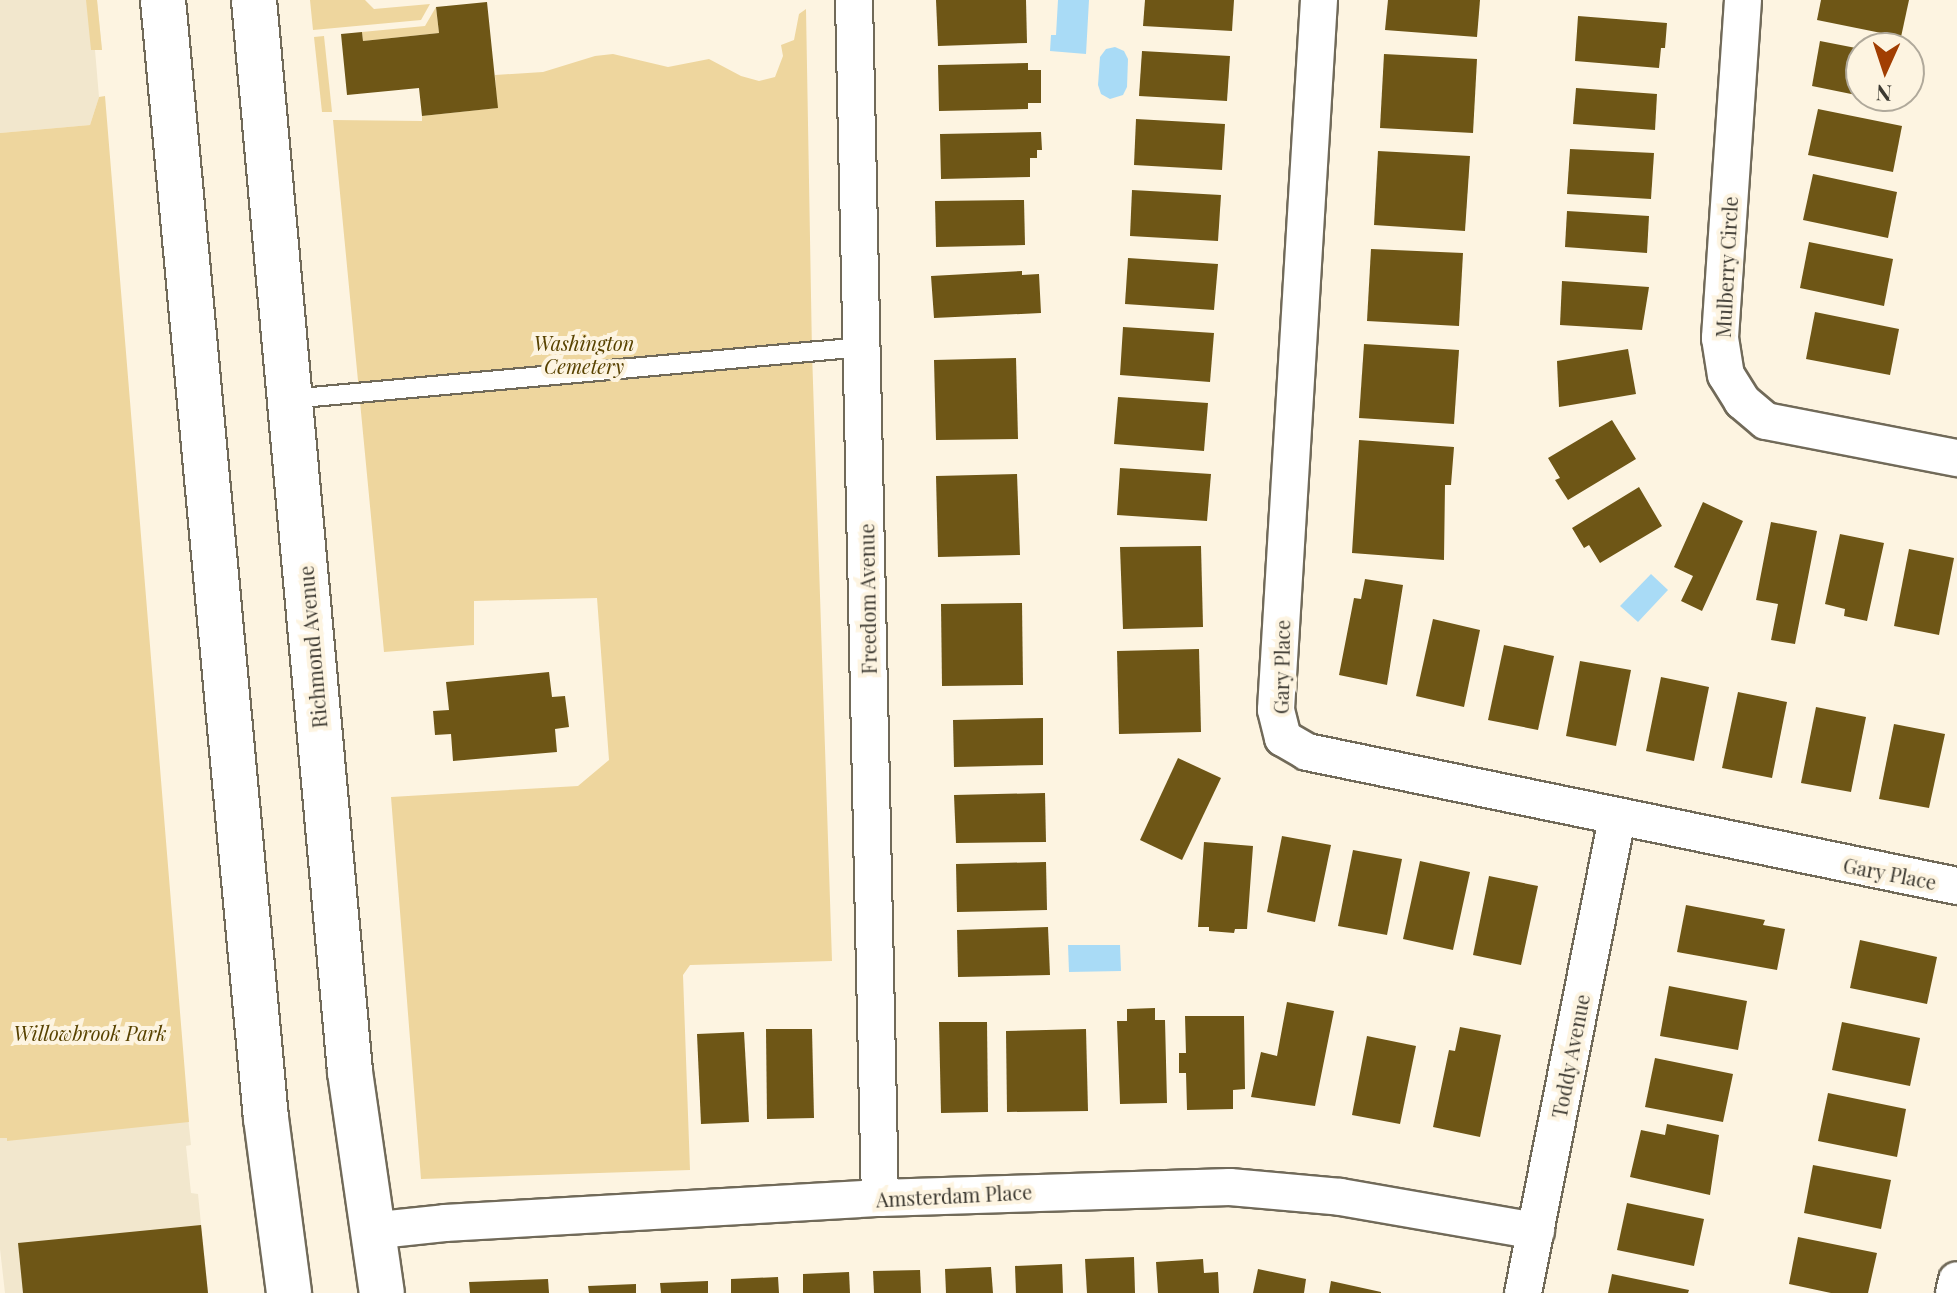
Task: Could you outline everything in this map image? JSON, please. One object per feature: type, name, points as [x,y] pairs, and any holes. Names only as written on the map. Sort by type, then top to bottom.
[{"type":"main road","points":[[163,0],[266,1118],[289,1293]]},
{"type":"main road","name":"Richmond Avenue","points":[[254,0],[350,1072],[370,1231],[382,1293]]},
{"type":"street","name":"Freedom Avenue","points":[[854,0],[880,1198]]},
{"type":"street","name":"Gary Place","points":[[1319,0],[1276,710],[1283,738],[1307,752],[1957,886]]},
{"type":"street","name":"Mulberry Circle","points":[[1743,0],[1720,338],[1726,375],[1742,401],[1766,421],[1957,458]]},
{"type":"street","name":"Toddy Avenue","points":[[1523,1293],[1617,818]]},
{"type":"street","name":"Amsterdam Place","points":[[370,1231],[445,1223],[880,1198],[1230,1187],[1355,1199],[1536,1231]]},
{"type":"street","points":[[1954,1293],[1957,1280]]},
{"type":"lane","points":[[290,399],[862,347]]},
{"type":"shaded area","points":[[0,0],[97,0],[102,50],[95,50],[99,97],[90,125],[0,133]]},
{"type":"shaded area","points":[[188,1117],[191,1145],[186,1146],[191,1193],[198,1194],[208,1293],[5,1293],[0,1249],[0,1134]]},
{"type":"green space","points":[[86,0],[97,0],[102,50],[91,50]]},
{"type":"green space","points":[[310,0],[365,0],[374,9],[430,4],[421,20],[313,30]]},
{"type":"green space","points":[[436,7],[439,33],[363,41],[362,32],[425,26]]},
{"type":"green space","name":"Washington Cemetery","points":[[806,9],[812,352],[832,961],[690,965],[683,975],[690,1170],[421,1179],[391,797],[578,786],[609,760],[597,598],[474,601],[474,645],[384,652],[333,120],[422,121],[422,116],[497,108],[495,75],[543,72],[595,56],[613,54],[668,67],[709,59],[741,76],[759,81],[775,77],[783,56],[781,45],[794,40],[799,14]]},
{"type":"green space","points":[[324,36],[332,112],[322,112],[314,37]]},
{"type":"green space","name":"Willowbrook Park","points":[[105,96],[189,1122],[7,1141],[7,1138],[0,1138],[0,133],[90,125],[99,97]]},
{"type":"water","points":[[1058,0],[1089,0],[1086,54],[1050,51],[1051,35],[1056,35]]},
{"type":"water","points":[[1115,47],[1124,51],[1128,59],[1127,87],[1123,95],[1110,99],[1101,94],[1098,85],[1100,57],[1106,49]]},
{"type":"water","points":[[1651,574],[1668,590],[1638,622],[1620,606]]},
{"type":"water","points":[[1068,945],[1120,945],[1121,971],[1069,972]]},
{"type":"building","points":[[936,0],[1026,0],[1027,43],[938,46]]},
{"type":"building","points":[[1145,0],[1234,0],[1232,31],[1143,26]]},
{"type":"building","points":[[1388,0],[1480,0],[1477,37],[1385,30]]},
{"type":"building","points":[[1821,0],[1909,0],[1902,32],[1876,32],[1817,20]]},
{"type":"building","points":[[487,2],[498,108],[422,116],[419,88],[347,95],[341,34],[362,32],[363,41],[439,33],[436,7]]},
{"type":"building","points":[[1578,16],[1667,23],[1665,48],[1661,48],[1659,68],[1575,61]]},
{"type":"building","points":[[1820,41],[1845,46],[1845,93],[1812,86]]},
{"type":"building","points":[[1142,51],[1230,56],[1227,101],[1139,96]]},
{"type":"building","points":[[1384,54],[1477,59],[1473,133],[1380,128]]},
{"type":"building","points":[[1028,63],[1028,70],[1041,70],[1041,103],[1028,103],[1028,109],[939,111],[938,65]]},
{"type":"building","points":[[1576,88],[1657,94],[1655,130],[1573,124]]},
{"type":"building","points":[[1818,109],[1902,126],[1893,172],[1808,155]]},
{"type":"building","points":[[1136,119],[1225,124],[1222,170],[1134,165]]},
{"type":"building","points":[[1041,132],[1042,150],[1037,150],[1037,158],[1030,158],[1030,177],[941,179],[940,134]]},
{"type":"building","points":[[1570,149],[1654,153],[1651,199],[1567,194]]},
{"type":"building","points":[[1378,151],[1470,156],[1465,231],[1374,225]]},
{"type":"building","points":[[1813,174],[1897,192],[1888,238],[1803,220]]},
{"type":"building","points":[[1132,190],[1221,195],[1218,241],[1130,236]]},
{"type":"building","points":[[1024,200],[1025,245],[936,247],[935,201]]},
{"type":"building","points":[[1567,211],[1649,216],[1647,253],[1565,247]]},
{"type":"building","points":[[1809,242],[1893,259],[1884,306],[1800,288]]},
{"type":"building","points":[[1371,249],[1463,253],[1459,326],[1367,321]]},
{"type":"building","points":[[1128,258],[1218,264],[1214,310],[1125,304]]},
{"type":"building","points":[[1022,271],[1022,275],[1039,274],[1041,313],[934,318],[931,276]]},
{"type":"building","points":[[1562,281],[1649,287],[1642,330],[1560,325]]},
{"type":"building","points":[[1815,312],[1899,329],[1890,375],[1806,359]]},
{"type":"building","points":[[1123,327],[1214,333],[1210,382],[1120,375]]},
{"type":"building","points":[[1364,344],[1459,350],[1454,424],[1359,418]]},
{"type":"building","points":[[1628,349],[1636,394],[1559,407],[1557,361]]},
{"type":"building","points":[[1016,358],[1018,439],[936,440],[934,360]]},
{"type":"building","points":[[1118,397],[1208,403],[1204,451],[1114,444]]},
{"type":"building","points":[[1612,420],[1636,459],[1568,500],[1555,480],[1560,478],[1548,458]]},
{"type":"building","points":[[1359,440],[1454,447],[1451,485],[1445,485],[1444,560],[1352,553]]},
{"type":"building","points":[[1120,468],[1211,474],[1207,521],[1117,515]]},
{"type":"building","points":[[1017,474],[1020,555],[938,557],[936,476]]},
{"type":"building","points":[[1639,487],[1662,526],[1600,563],[1589,545],[1584,548],[1572,528]]},
{"type":"building","points":[[1703,502],[1743,521],[1702,611],[1681,601],[1693,576],[1674,567]]},
{"type":"building","points":[[1771,522],[1817,531],[1795,644],[1771,640],[1778,604],[1756,600]]},
{"type":"building","points":[[1840,534],[1884,543],[1867,621],[1844,616],[1845,609],[1825,604]]},
{"type":"building","points":[[1201,546],[1203,627],[1123,629],[1120,547]]},
{"type":"building","points":[[1909,549],[1954,558],[1939,635],[1894,626]]},
{"type":"building","points":[[1365,579],[1403,585],[1387,685],[1339,675],[1354,598],[1361,599]]},
{"type":"building","points":[[1022,603],[1023,685],[942,686],[941,604]]},
{"type":"building","points":[[1433,619],[1480,630],[1464,707],[1416,696]]},
{"type":"building","points":[[1504,645],[1554,656],[1538,730],[1488,720]]},
{"type":"building","points":[[1199,649],[1201,732],[1119,734],[1117,651]]},
{"type":"building","points":[[1580,661],[1631,670],[1616,746],[1566,736]]},
{"type":"building","points":[[549,672],[552,697],[565,696],[569,727],[555,729],[557,752],[453,761],[451,734],[435,735],[433,711],[449,710],[446,682]]},
{"type":"building","points":[[1661,677],[1709,687],[1694,761],[1646,751]]},
{"type":"building","points":[[1738,692],[1787,702],[1772,778],[1722,768]]},
{"type":"building","points":[[1816,707],[1866,717],[1851,792],[1801,783]]},
{"type":"building","points":[[1043,718],[1043,765],[954,767],[953,720]]},
{"type":"building","points":[[1894,724],[1945,734],[1929,808],[1879,799]]},
{"type":"building","points":[[1178,758],[1221,778],[1182,860],[1140,840]]},
{"type":"building","points":[[1045,793],[1046,842],[956,843],[954,795]]},
{"type":"building","points":[[1282,836],[1331,845],[1315,922],[1267,912]]},
{"type":"building","points":[[1204,842],[1253,846],[1247,929],[1235,929],[1234,933],[1198,927]]},
{"type":"building","points":[[1353,850],[1402,859],[1387,935],[1338,926]]},
{"type":"building","points":[[1420,861],[1470,872],[1453,950],[1403,939]]},
{"type":"building","points":[[1046,862],[1047,910],[957,912],[956,864]]},
{"type":"building","points":[[1489,876],[1538,886],[1521,965],[1473,955]]},
{"type":"building","points":[[1686,905],[1765,920],[1763,925],[1785,929],[1777,970],[1677,952]]},
{"type":"building","points":[[1048,927],[1050,975],[958,977],[957,930]]},
{"type":"building","points":[[1860,940],[1937,957],[1927,1004],[1850,988]]},
{"type":"building","points":[[1669,986],[1747,1001],[1738,1050],[1660,1036]]},
{"type":"building","points":[[1287,1002],[1334,1011],[1315,1106],[1251,1097],[1261,1052],[1277,1056]]},
{"type":"building","points":[[1155,1008],[1155,1020],[1165,1020],[1167,1103],[1120,1104],[1117,1021],[1127,1021],[1127,1009]]},
{"type":"building","points":[[1185,1016],[1244,1016],[1245,1089],[1233,1090],[1233,1109],[1187,1110],[1186,1073],[1179,1073],[1179,1053],[1186,1053]]},
{"type":"building","points":[[939,1022],[987,1022],[988,1112],[941,1113]]},
{"type":"building","points":[[1842,1022],[1920,1038],[1910,1086],[1832,1070]]},
{"type":"building","points":[[1460,1027],[1501,1035],[1480,1137],[1433,1127],[1449,1050],[1455,1051]]},
{"type":"building","points":[[766,1029],[812,1029],[814,1118],[767,1119]]},
{"type":"building","points":[[1086,1029],[1088,1111],[1007,1112],[1006,1031]]},
{"type":"building","points":[[744,1032],[749,1122],[701,1124],[697,1034]]},
{"type":"building","points":[[1367,1036],[1416,1046],[1400,1124],[1352,1115]]},
{"type":"building","points":[[1655,1058],[1733,1074],[1723,1122],[1645,1107]]},
{"type":"building","points":[[1828,1093],[1906,1109],[1897,1157],[1818,1141]]},
{"type":"building","points":[[1667,1124],[1719,1135],[1710,1195],[1630,1177],[1641,1130],[1665,1135]]},
{"type":"building","points":[[1813,1165],[1891,1180],[1881,1229],[1804,1213]]},
{"type":"building","points":[[1627,1203],[1704,1219],[1694,1266],[1617,1250]]},
{"type":"building","points":[[201,1225],[208,1293],[23,1293],[18,1243]]},
{"type":"building","points":[[1798,1237],[1877,1253],[1868,1293],[1831,1293],[1789,1284]]},
{"type":"building","points":[[1134,1257],[1135,1293],[1087,1293],[1085,1259]]},
{"type":"building","points":[[1203,1259],[1204,1273],[1218,1272],[1219,1293],[1158,1293],[1156,1262]]},
{"type":"building","points":[[1062,1264],[1063,1293],[1016,1293],[1015,1266]]},
{"type":"building","points":[[991,1267],[993,1293],[946,1293],[945,1269]]},
{"type":"building","points":[[1258,1269],[1306,1279],[1304,1293],[1253,1293]]},
{"type":"building","points":[[920,1270],[921,1293],[874,1293],[873,1271]]},
{"type":"building","points":[[849,1272],[850,1293],[803,1293],[803,1274]]},
{"type":"building","points":[[1612,1274],[1689,1290],[1688,1293],[1608,1293]]},
{"type":"building","points":[[778,1277],[779,1293],[731,1293],[731,1279]]},
{"type":"building","points":[[548,1279],[549,1293],[470,1293],[469,1282]]},
{"type":"building","points":[[708,1281],[708,1293],[661,1293],[660,1283]]},
{"type":"building","points":[[1331,1281],[1381,1292],[1381,1293],[1329,1293]]},
{"type":"building","points":[[636,1284],[636,1293],[589,1293],[588,1286]]}]
